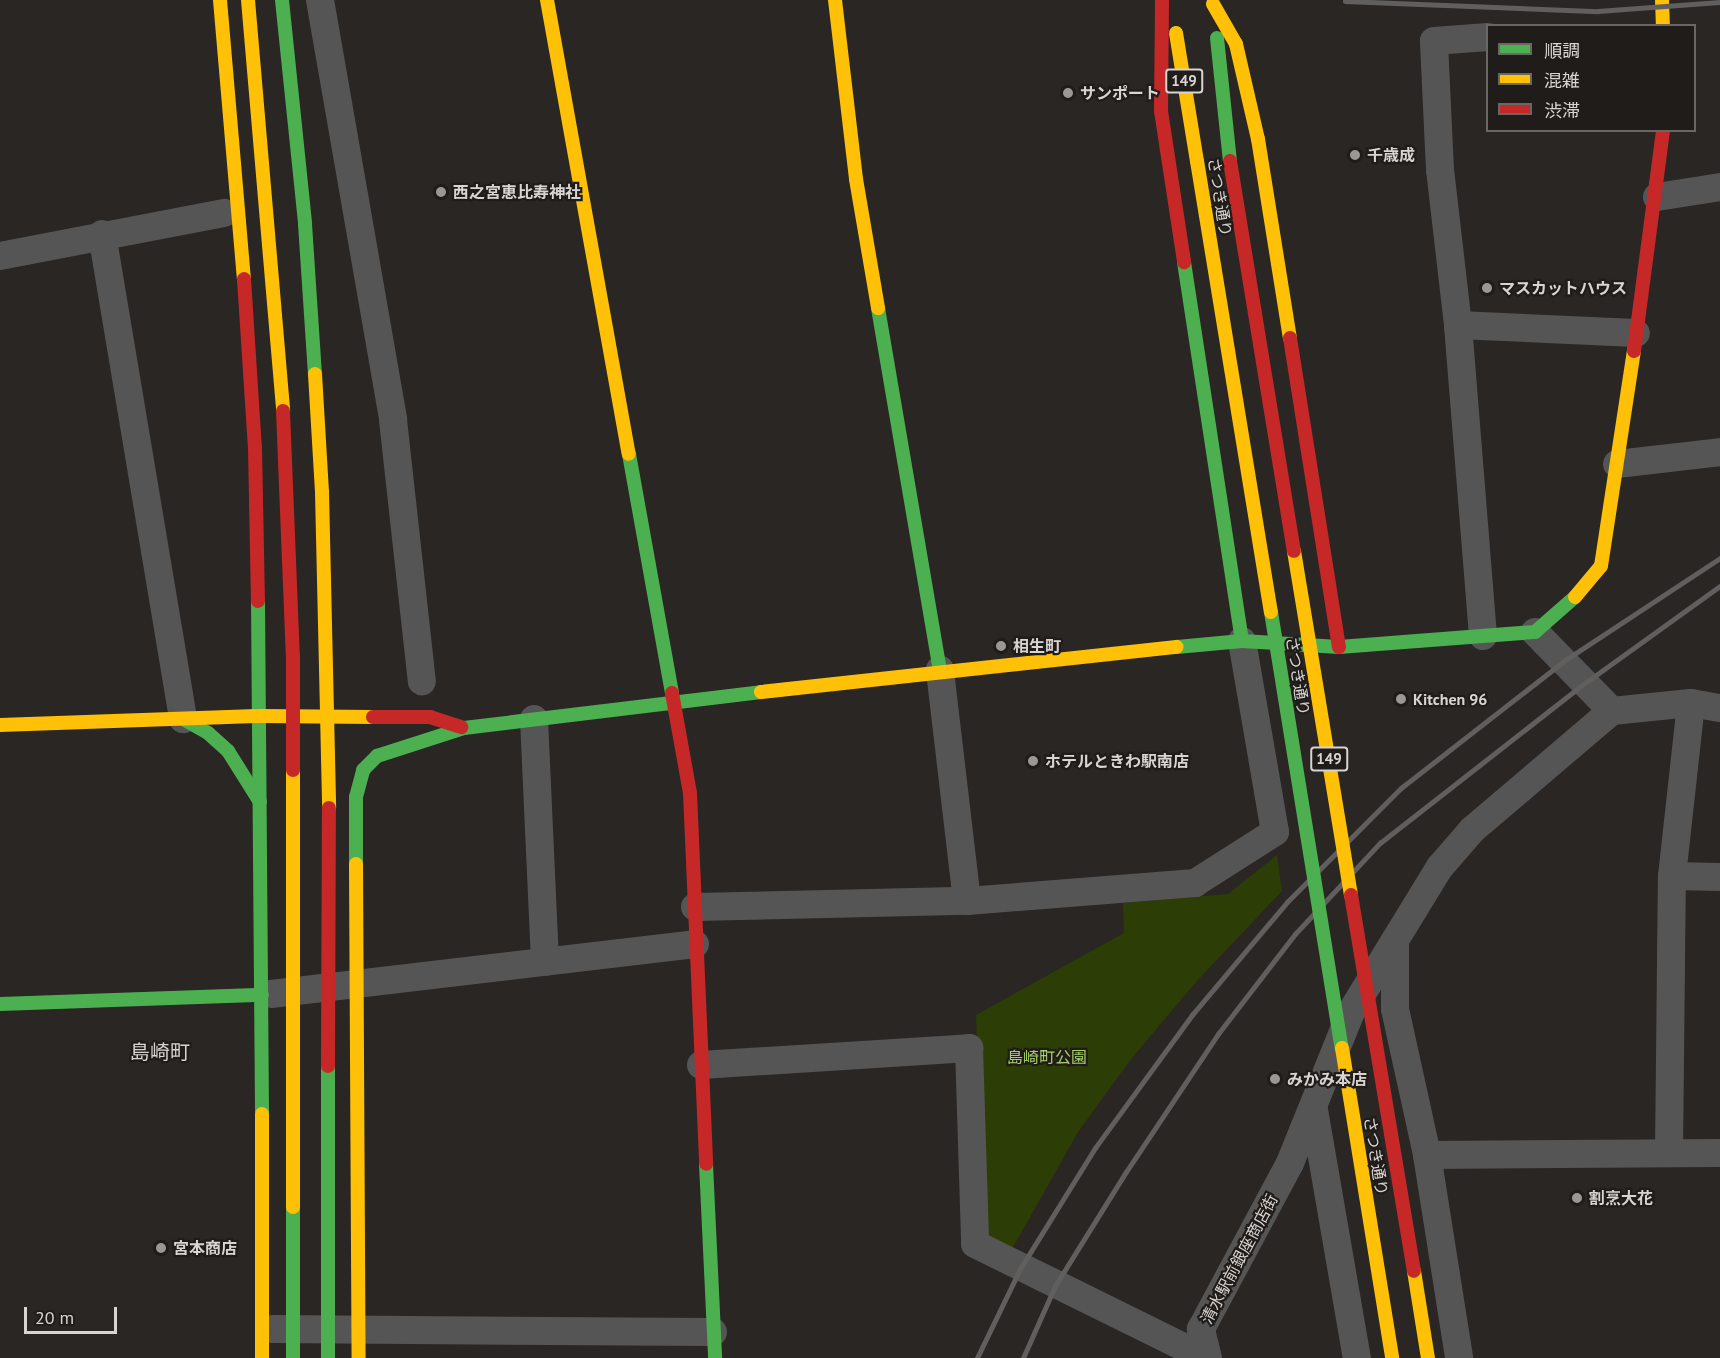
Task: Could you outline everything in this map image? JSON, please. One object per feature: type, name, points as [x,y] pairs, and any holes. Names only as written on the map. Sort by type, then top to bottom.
[{"type":"main road","points":[[220,0],[237,166],[255,447],[262,805],[262,1358]]},
{"type":"main road","points":[[248,0],[283,402],[293,656],[293,1358]]},
{"type":"main road","points":[[282,0],[305,224],[322,504],[329,738],[328,1358]]},
{"type":"main road","points":[[547,0],[676,700],[690,793],[700,1065],[714,1345]]},
{"type":"main road","points":[[835,0],[856,179],[940,670]]},
{"type":"main road","points":[[1162,0],[1161,111],[1242,641]]},
{"type":"main road","name":"さつき通り","points":[[1171,0],[1392,1358]]},
{"type":"main road","points":[[1662,0],[1663,24]]},
{"type":"main road","points":[[1213,2],[1236,44],[1258,139],[1339,647]]},
{"type":"main road","name":"さつき通り","points":[[1213,2],[1230,161],[1428,1358]]},
{"type":"main road","points":[[360,1345],[356,797],[363,770],[377,756],[464,728],[676,700],[940,670],[1242,641],[1339,647],[1535,632],[1563,610],[1601,566],[1657,197],[1663,132]]},
{"type":"main road","points":[[0,725],[261,716],[430,717],[464,728]]},
{"type":"main road","points":[[183,719],[228,751],[243,768],[262,805]]},
{"type":"main road","points":[[0,1004],[262,995]]},
{"type":"street","points":[[320,0],[393,420],[422,681]]},
{"type":"street","points":[[1483,636],[1458,325],[1440,170],[1434,41],[1486,37]]},
{"type":"street","points":[[1657,197],[1720,188]]},
{"type":"street","points":[[0,256],[102,234],[224,213]]},
{"type":"street","points":[[102,234],[183,719]]},
{"type":"street","points":[[1458,325],[1636,333]]},
{"type":"street","points":[[1617,464],[1720,452]]},
{"type":"street","points":[[1535,632],[1612,711],[1691,704],[1720,708]]},
{"type":"street","points":[[695,907],[967,901],[1195,883],[1275,832],[1242,641]]},
{"type":"street","points":[[940,670],[967,901]]},
{"type":"street","points":[[1669,1153],[1672,876],[1691,704]]},
{"type":"street","name":"清水駅前銀座商店街","points":[[1195,1349],[1290,1163],[1314,1110],[1351,1012],[1395,946],[1440,867],[1472,830],[1612,711]]},
{"type":"street","points":[[534,719],[545,962]]},
{"type":"street","points":[[1672,876],[1720,876]]},
{"type":"street","points":[[262,995],[358,986],[695,944]]},
{"type":"street","points":[[1395,946],[1395,1009],[1427,1155],[1459,1358]]},
{"type":"street","points":[[700,1065],[969,1048],[975,1244],[1195,1349]]},
{"type":"street","points":[[1314,1110],[1357,1358]]},
{"type":"street","points":[[1427,1155],[1720,1154]]},
{"type":"street","points":[[262,1329],[360,1345],[714,1345]]},
{"type":"green space","name":"島崎町公園","points":[[1277,855],[1282,891],[1196,982],[1131,1059],[1078,1132],[1012,1249],[985,1239],[976,1015],[1124,933],[1123,903],[1228,894]]},
{"type":"railway","points":[[1345,1],[1598,11],[1720,2]]},
{"type":"railway","points":[[977,1358],[1020,1269],[1095,1148],[1192,1015],[1287,902],[1401,788],[1564,661],[1720,558]]},
{"type":"railway","points":[[1023,1358],[1055,1286],[1126,1172],[1218,1034],[1295,934],[1380,843],[1585,683],[1720,586]]},
{"type":"traffic: fast","points":[[282,0],[305,224],[315,374]]},
{"type":"traffic: fast","points":[[1217,38],[1230,161]]},
{"type":"traffic: fast","points":[[1184,262],[1242,641]]},
{"type":"traffic: fast","points":[[878,308],[940,670]]},
{"type":"traffic: fast","points":[[629,454],[672,693]]},
{"type":"traffic: fast","points":[[1177,647],[1242,641],[1339,647],[1535,632],[1575,597]]},
{"type":"traffic: fast","points":[[258,601],[262,1114]]},
{"type":"traffic: fast","points":[[1271,612],[1342,1048]]},
{"type":"traffic: fast","points":[[356,864],[356,797],[363,770],[377,756],[464,728],[761,692]]},
{"type":"traffic: fast","points":[[183,719],[208,733],[228,751],[260,802]]},
{"type":"traffic: fast","points":[[0,1004],[262,995]]},
{"type":"traffic: fast","points":[[328,1066],[328,1358]]},
{"type":"traffic: fast","points":[[706,1164],[715,1358]]},
{"type":"traffic: fast","points":[[293,1207],[293,1358]]},
{"type":"traffic: slow","points":[[220,0],[244,279]]},
{"type":"traffic: slow","points":[[248,0],[283,411]]},
{"type":"traffic: slow","points":[[547,0],[629,454]]},
{"type":"traffic: slow","points":[[835,0],[856,179],[878,308]]},
{"type":"traffic: slow","points":[[1662,0],[1663,24]]},
{"type":"traffic: slow","points":[[1213,4],[1236,44],[1258,139],[1290,338]]},
{"type":"traffic: slow","points":[[1176,33],[1197,161]]},
{"type":"traffic: slow","points":[[1197,161],[1271,612]]},
{"type":"traffic: slow","points":[[1575,597],[1601,566],[1634,351]]},
{"type":"traffic: slow","points":[[315,374],[322,492],[329,808]]},
{"type":"traffic: slow","points":[[1294,551],[1351,895]]},
{"type":"traffic: slow","points":[[761,692],[1177,647]]},
{"type":"traffic: slow","points":[[0,725],[261,716],[373,717]]},
{"type":"traffic: slow","points":[[293,770],[293,1207]]},
{"type":"traffic: slow","points":[[356,864],[359,1358]]},
{"type":"traffic: slow","points":[[1342,1048],[1392,1358]]},
{"type":"traffic: slow","points":[[262,1114],[262,1358]]},
{"type":"traffic: slow","points":[[1414,1271],[1428,1358]]},
{"type":"traffic: jam","points":[[1162,0],[1161,111],[1184,262]]},
{"type":"traffic: jam","points":[[1634,351],[1663,132]]},
{"type":"traffic: jam","points":[[1230,161],[1294,551]]},
{"type":"traffic: jam","points":[[244,279],[255,447],[258,601]]},
{"type":"traffic: jam","points":[[1290,338],[1339,647]]},
{"type":"traffic: jam","points":[[283,411],[293,656],[293,770]]},
{"type":"traffic: jam","points":[[672,693],[690,793],[706,1164]]},
{"type":"traffic: jam","points":[[373,717],[430,717],[461,727]]},
{"type":"traffic: jam","points":[[328,1066],[329,808]]},
{"type":"traffic: jam","points":[[1351,895],[1414,1271]]},
{"type":"place","name":"サンポート","points":[[1068,93]]},
{"type":"place","name":"千歳成","points":[[1355,155]]},
{"type":"place","name":"西之宮恵比寿神社","points":[[441,192]]},
{"type":"place","name":"マスカットハウス","points":[[1487,288]]},
{"type":"place","name":"相生町","points":[[1001,646]]},
{"type":"place","name":"Kitchen 96","points":[[1401,699]]},
{"type":"place","name":"ホテルときわ駅南店","points":[[1033,761]]},
{"type":"place","name":"みかみ本店","points":[[1275,1079]]},
{"type":"place","name":"割烹大花","points":[[1577,1198]]},
{"type":"place","name":"宮本商店","points":[[161,1248]]},
{"type":"district","name":"島崎町","points":[[160,1052]]}]
